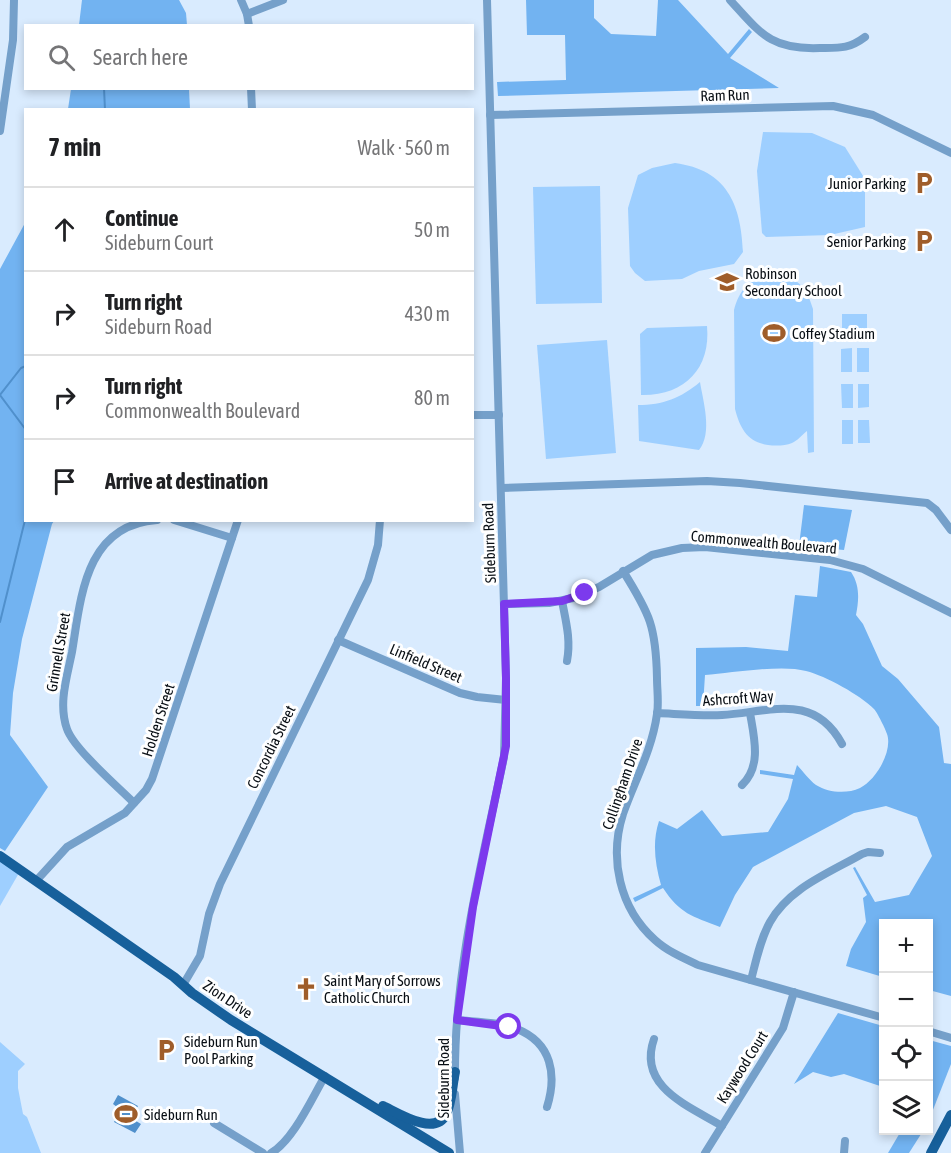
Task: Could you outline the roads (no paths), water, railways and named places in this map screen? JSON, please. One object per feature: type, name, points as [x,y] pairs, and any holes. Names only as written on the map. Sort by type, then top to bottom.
[{"type":"main road","name":"Zion Drive","points":[[0,856],[231,1020],[449,1153]]},
{"type":"main road","points":[[351,1092],[422,1124],[434,1124],[442,1120],[447,1113],[454,1072]]},
{"type":"main road","points":[[931,1153],[951,1115]]},
{"type":"street","points":[[0,131],[5,70],[15,18],[14,0]]},
{"type":"street","points":[[241,0],[248,14],[249,24]]},
{"type":"street","points":[[248,14],[283,0]]},
{"type":"street","name":"Sideburn Road","points":[[460,1153],[454,1072],[457,1020],[473,907],[504,757],[506,700],[487,0]]},
{"type":"street","points":[[730,0],[764,35],[785,46],[804,49],[842,48],[854,45],[865,37]]},
{"type":"street","points":[[251,90],[252,108]]},
{"type":"street","name":"Ram Run","points":[[490,115],[833,106],[873,115],[951,153]]},
{"type":"street","points":[[474,415],[499,415]]},
{"type":"street","points":[[501,488],[707,481],[740,483],[927,503],[936,510],[951,530]]},
{"type":"street","name":"Grinnell Street","points":[[134,803],[71,738],[64,718],[63,698],[82,591],[91,565],[102,548],[117,534],[134,525],[148,522]]},
{"type":"street","points":[[180,522],[232,538]]},
{"type":"street","name":"Holden Street","points":[[36,881],[67,847],[116,819],[146,790],[157,768],[237,522]]},
{"type":"street","name":"Concordia Street","points":[[183,985],[200,956],[209,914],[220,884],[374,563],[380,522]]},
{"type":"street","name":"Commonwealth Boulevard","points":[[504,604],[562,601],[599,587],[652,555],[667,550],[694,547],[830,560],[862,568],[951,613]]},
{"type":"street","name":"Collingham Drive","points":[[623,571],[645,605],[653,626],[657,649],[657,713],[650,749],[623,814],[617,841],[616,861],[619,880],[637,919],[654,939],[677,956],[698,965],[879,1017]]},
{"type":"street","points":[[562,601],[568,634],[567,661]]},
{"type":"street","name":"Linfield Street","points":[[338,640],[460,693],[477,698],[506,700]]},
{"type":"street","name":"Ashcroft Way","points":[[657,713],[718,715],[779,708],[806,712],[831,727],[842,744]]},
{"type":"street","points":[[742,785],[750,777],[754,759],[755,745],[750,713]]},
{"type":"street","points":[[751,980],[766,930],[783,904],[799,889],[862,854],[880,853]]},
{"type":"street","name":"Kaywood Court","points":[[705,1153],[783,1029],[794,992]]},
{"type":"street","points":[[457,1020],[509,1027],[524,1032],[537,1042],[545,1054],[552,1074],[552,1090],[547,1107]]},
{"type":"street","points":[[933,1033],[951,1038]]},
{"type":"street","points":[[654,1040],[650,1058],[654,1075],[659,1083],[671,1094],[722,1126]]},
{"type":"street","points":[[271,1153],[278,1149],[287,1138],[326,1076]]},
{"type":"street","points":[[214,1123],[263,1153]]},
{"type":"street","points":[[844,1153],[845,1141]]},
{"type":"waterway","points":[[104,90],[105,108]]},
{"type":"waterway","points":[[0,395],[24,367]]},
{"type":"waterway","points":[[0,395],[24,427]]},
{"type":"waterway","points":[[0,622],[25,522]]},
{"type":"place","name":"Junior Parking","points":[[924,183]]},
{"type":"place","name":"Senior Parking","points":[[924,241]]},
{"type":"place","name":"Robinson Secondary School","points":[[727,282]]},
{"type":"place","name":"Coffey Stadium","points":[[774,333]]},
{"type":"place","name":"Saint Mary of Sorrows Catholic Church","points":[[306,989]]},
{"type":"place","name":"Sideburn Run Pool Parking","points":[[166,1050]]},
{"type":"place","name":"Sideburn Run","points":[[126,1114]]}]
